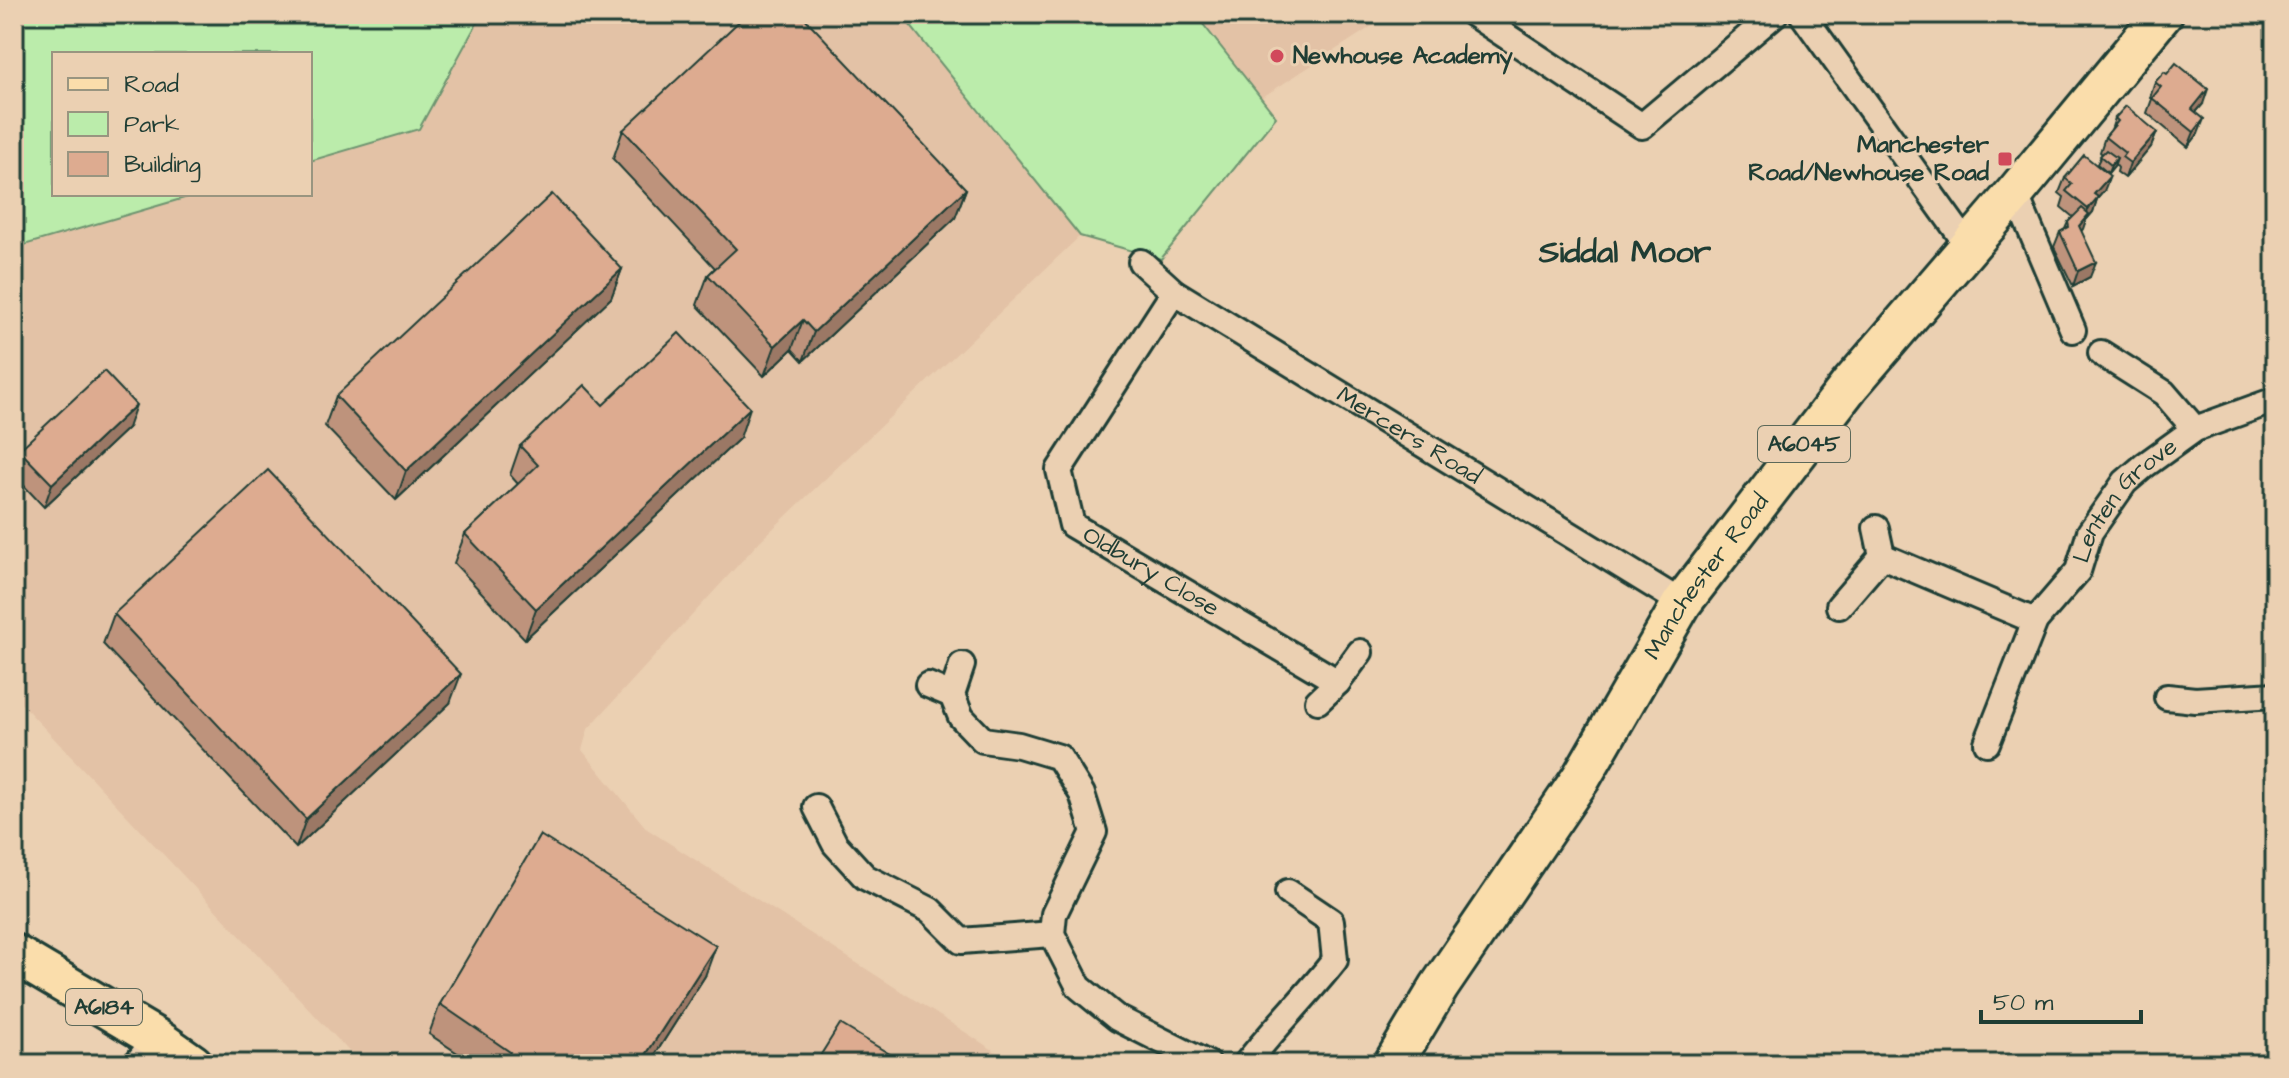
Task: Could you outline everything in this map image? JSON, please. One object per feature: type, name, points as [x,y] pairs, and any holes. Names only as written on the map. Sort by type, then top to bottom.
[{"type":"main road","name":"Manchester Road","points":[[1393,1064],[1439,987],[1581,778],[1682,603],[1849,386],[2163,14]]},
{"type":"main road","name":"A6184","points":[[14,954],[146,1051],[193,1064]]},
{"type":"street","points":[[1473,14],[1642,126],[1775,14]]},
{"type":"street","points":[[1802,14],[1969,247]]},
{"type":"street","points":[[2015,193],[2073,330]]},
{"type":"street","name":"Mercers Road","points":[[1141,262],[1174,292],[1682,603]]},
{"type":"street","name":"Oldbury Close","points":[[1174,292],[1059,470],[1072,525],[1338,682]]},
{"type":"street","points":[[2101,353],[2140,365],[2195,429]]},
{"type":"street","name":"Lenten Grove","points":[[1987,743],[2035,621],[2078,571],[2090,532],[2125,482],[2195,429],[2275,400]]},
{"type":"street","points":[[1876,528],[1882,556]]},
{"type":"street","points":[[1882,556],[2035,621]]},
{"type":"street","points":[[1839,606],[1882,556]]},
{"type":"street","points":[[1318,701],[1338,682],[1360,652]]},
{"type":"street","points":[[962,665],[952,695],[961,717],[983,740],[1019,745],[1059,757],[1082,794],[1094,832],[1054,914],[1052,934],[1079,987],[1117,1018],[1208,1064]]},
{"type":"street","points":[[928,685],[952,695]]},
{"type":"street","points":[[2167,697],[2195,700],[2275,695]]},
{"type":"street","points":[[816,807],[835,844],[865,877],[930,910],[961,941],[1052,934]]},
{"type":"street","points":[[1246,1064],[1335,960],[1331,921],[1288,892]]},
{"type":"shaded area","points":[[482,14],[901,14],[1080,236],[760,541],[588,729],[582,750],[647,829],[1015,1064],[361,1064],[14,696],[14,248],[191,196],[312,196],[312,160],[419,129]]},
{"type":"shaded area","name":"Newhouse Academy","points":[[1195,14],[1391,14],[1261,98]]},
{"type":"green space","points":[[14,14],[482,14],[419,129],[312,160],[312,52],[52,52],[52,196],[191,196],[14,248]]},
{"type":"green space","points":[[901,14],[1195,14],[1276,117],[1161,259],[1080,236]]},
{"type":"building","points":[[747,14],[801,14],[966,189],[814,332],[803,320],[775,346],[708,275],[736,249],[623,130]]},
{"type":"building","points":[[2176,63],[2208,89],[2192,109],[2204,119],[2194,132],[2152,98],[2161,87],[2155,82]]},
{"type":"building","points":[[2126,106],[2157,132],[2130,163],[2122,157],[2125,153],[2105,137]]},
{"type":"building","points":[[2106,150],[2117,158],[2111,165],[2100,156]]},
{"type":"building","points":[[2084,155],[2110,176],[2094,194],[2098,197],[2088,209],[2066,191],[2072,184],[2065,178]]},
{"type":"building","points":[[552,194],[622,269],[406,471],[336,396]]},
{"type":"building","points":[[2082,208],[2089,214],[2079,226],[2096,262],[2078,271],[2060,232],[2069,227],[2068,222]]},
{"type":"building","points":[[679,333],[750,408],[536,609],[465,534],[538,465],[520,446],[584,385],[603,405]]},
{"type":"building","points":[[104,371],[136,405],[52,484],[19,450]]},
{"type":"building","points":[[268,470],[461,674],[306,819],[114,614]]},
{"type":"building","points":[[540,835],[716,946],[640,1064],[501,1064],[510,1052],[440,1004]]},
{"type":"building","points":[[840,1024],[906,1064],[815,1064]]},
{"type":"place","name":"Newhouse Academy","points":[[1277,56]]},
{"type":"place","name":"Manchester Road/Newhouse Road","points":[[2005,159]]},
{"type":"district","name":"Siddal Moor","points":[[1625,252]]}]
